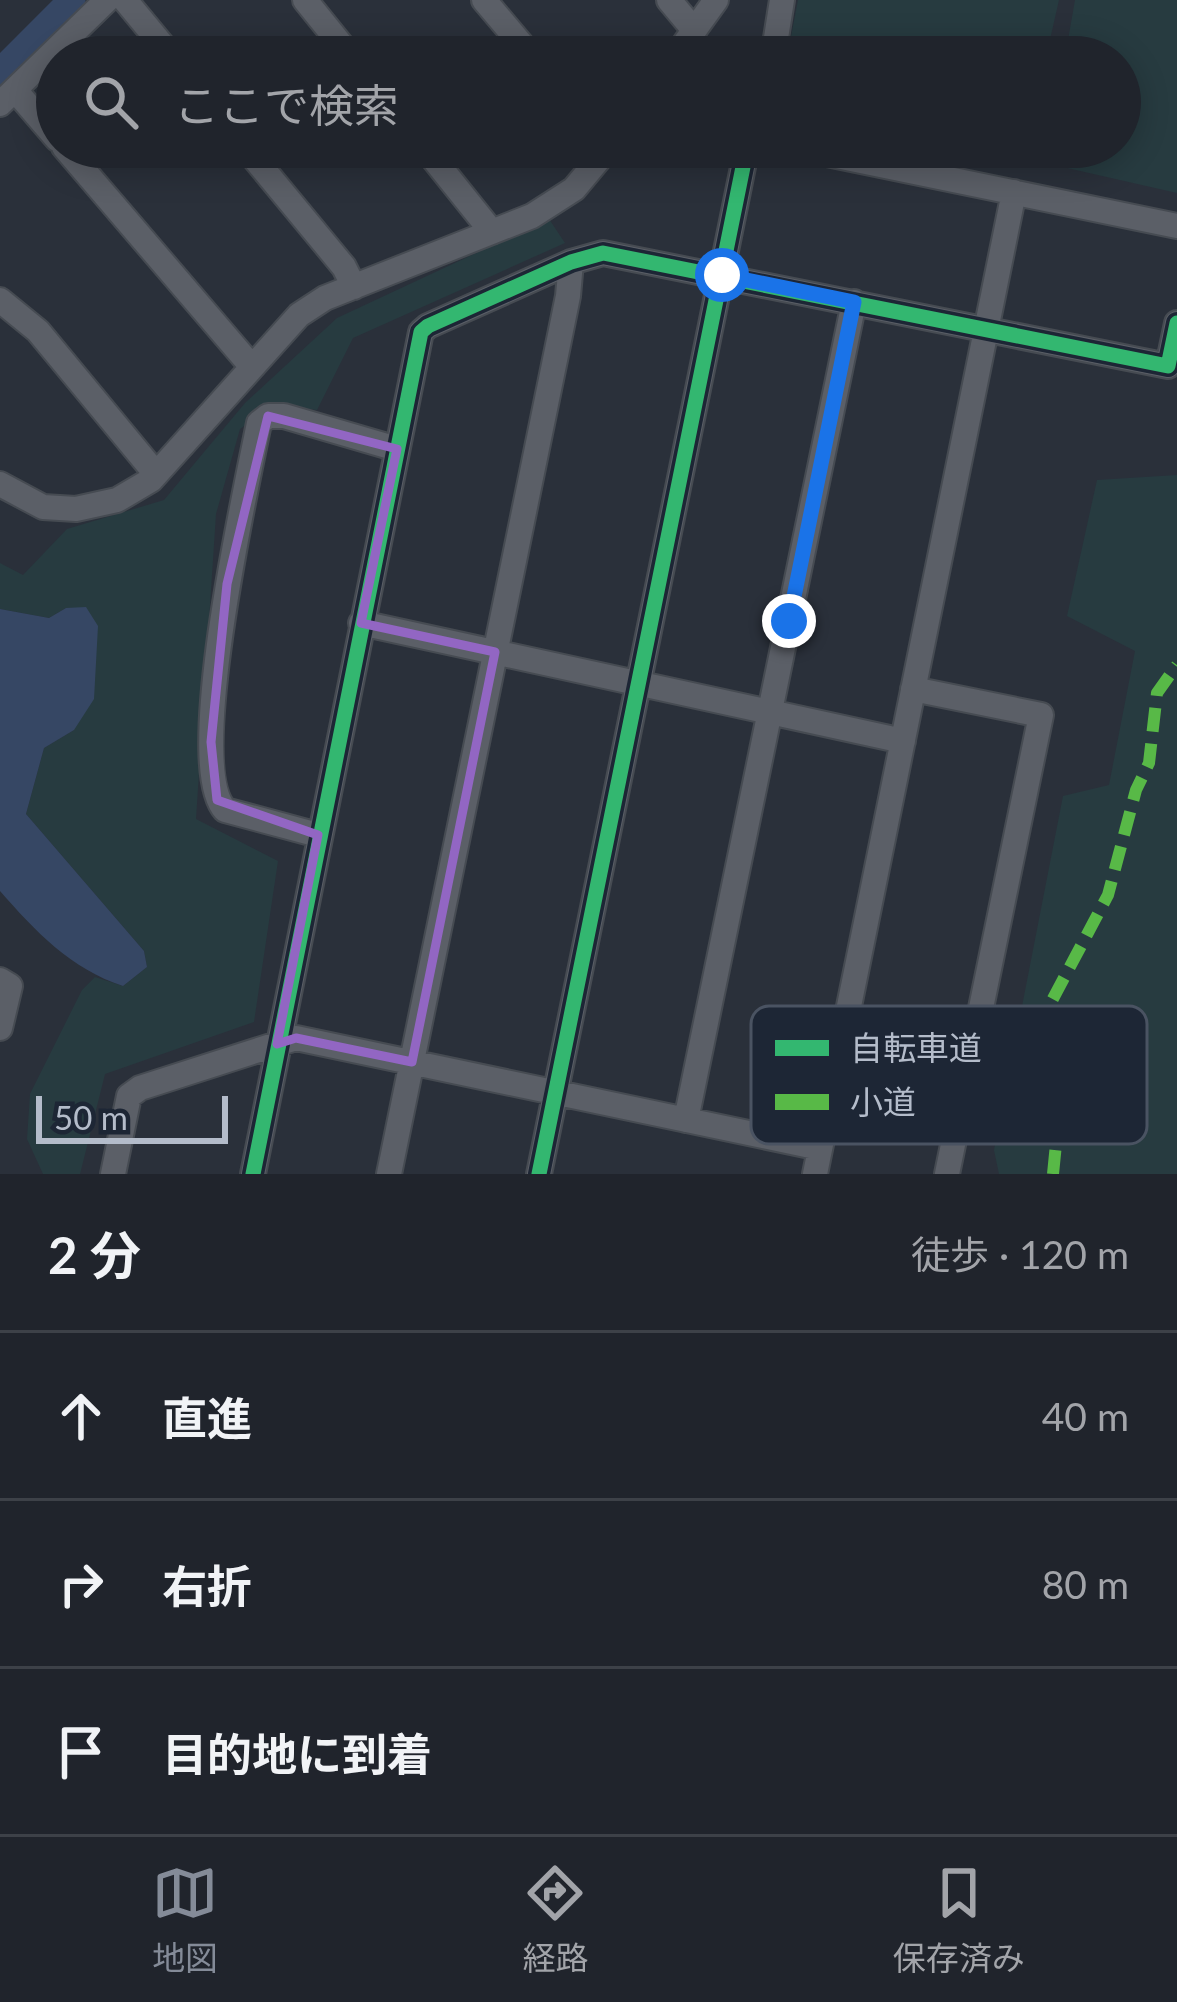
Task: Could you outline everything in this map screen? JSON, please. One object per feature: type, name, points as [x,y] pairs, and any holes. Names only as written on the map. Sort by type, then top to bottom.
[{"type":"street","points":[[70,36],[107,0]]},
{"type":"street","points":[[125,0],[155,36]]},
{"type":"street","points":[[305,0],[334,36]]},
{"type":"street","points":[[484,0],[514,36]]},
{"type":"street","points":[[669,0],[694,31]]},
{"type":"street","points":[[690,36],[716,0]]},
{"type":"street","points":[[776,36],[782,0]]},
{"type":"street","points":[[36,70],[8,97],[36,121]]},
{"type":"street","points":[[82,168],[252,367]]},
{"type":"street","points":[[262,168],[344,267],[354,286]]},
{"type":"street","points":[[441,168],[492,232]]},
{"type":"street","points":[[0,484],[43,507],[76,508],[117,500],[156,474],[299,315],[325,298],[532,216],[574,189],[591,168]]},
{"type":"street","points":[[539,1174],[745,168]]},
{"type":"street","points":[[896,168],[1177,226]]},
{"type":"street","points":[[849,1006],[1014,192]]},
{"type":"street","points":[[253,1174],[422,332],[571,262],[603,253],[1168,366],[1177,323]]},
{"type":"street","points":[[389,1174],[568,296],[571,262]]},
{"type":"street","points":[[0,300],[38,331],[156,474]]},
{"type":"street","points":[[686,1120],[854,302]]},
{"type":"street","points":[[318,835],[225,810],[217,800],[211,742],[227,584],[259,423],[268,416],[284,416],[398,449]]},
{"type":"street","points":[[361,623],[903,741]]},
{"type":"street","points":[[913,689],[1041,715],[982,1006]]},
{"type":"street","points":[[0,980],[10,986],[0,1028]]},
{"type":"street","points":[[113,1174],[130,1096],[140,1088],[296,1038],[751,1134]]},
{"type":"street","points":[[801,1144],[820,1148]]},
{"type":"street","points":[[815,1174],[821,1144]]},
{"type":"street","points":[[947,1174],[953,1144]]},
{"type":"highlighted area","points":[[268,416],[397,449],[361,623],[495,652],[412,1062],[296,1038],[277,1044],[318,835],[217,800],[211,742],[227,584]]},
{"type":"green space","points":[[798,0],[1059,0],[1051,36],[791,36]]},
{"type":"green space","points":[[1075,0],[1177,0],[1177,193],[1067,168],[1141,168],[1141,36],[1069,36]]},
{"type":"green space","points":[[549,219],[565,243],[353,338],[317,410],[275,405],[240,429],[216,514],[196,819],[278,861],[254,1022],[105,1074],[80,1174],[43,1174],[27,1139],[30,1094],[82,990],[95,977],[123,986],[147,967],[144,951],[26,814],[44,748],[74,730],[66,608],[49,618],[0,609],[0,563],[23,575],[67,529],[164,500],[245,403],[337,318]]},
{"type":"green space","points":[[1177,475],[1177,1174],[999,1174],[995,1144],[1147,1144],[1147,1006],[1022,1006],[1063,796],[1109,785],[1135,651],[1067,616],[1097,480]]},
{"type":"water","points":[[86,607],[98,626],[94,699],[74,730],[44,748],[26,814],[144,951],[147,967],[123,986],[70,959],[0,891],[0,609],[49,618],[66,608]]},
{"type":"waterway","points":[[0,72],[72,0]]},
{"type":"marked path","points":[[1049,1006],[1108,895],[1136,790],[1149,763],[1157,693],[1177,665]]},
{"type":"marked path","points":[[1053,1174],[1056,1144]]},
{"type":"cycle path","points":[[539,1174],[743,168]]},
{"type":"cycle path","points":[[253,1174],[421,332],[571,262],[603,253],[1168,366],[1177,323]]},
{"type":"route","points":[[722,275],[854,302],[789,621]]}]
